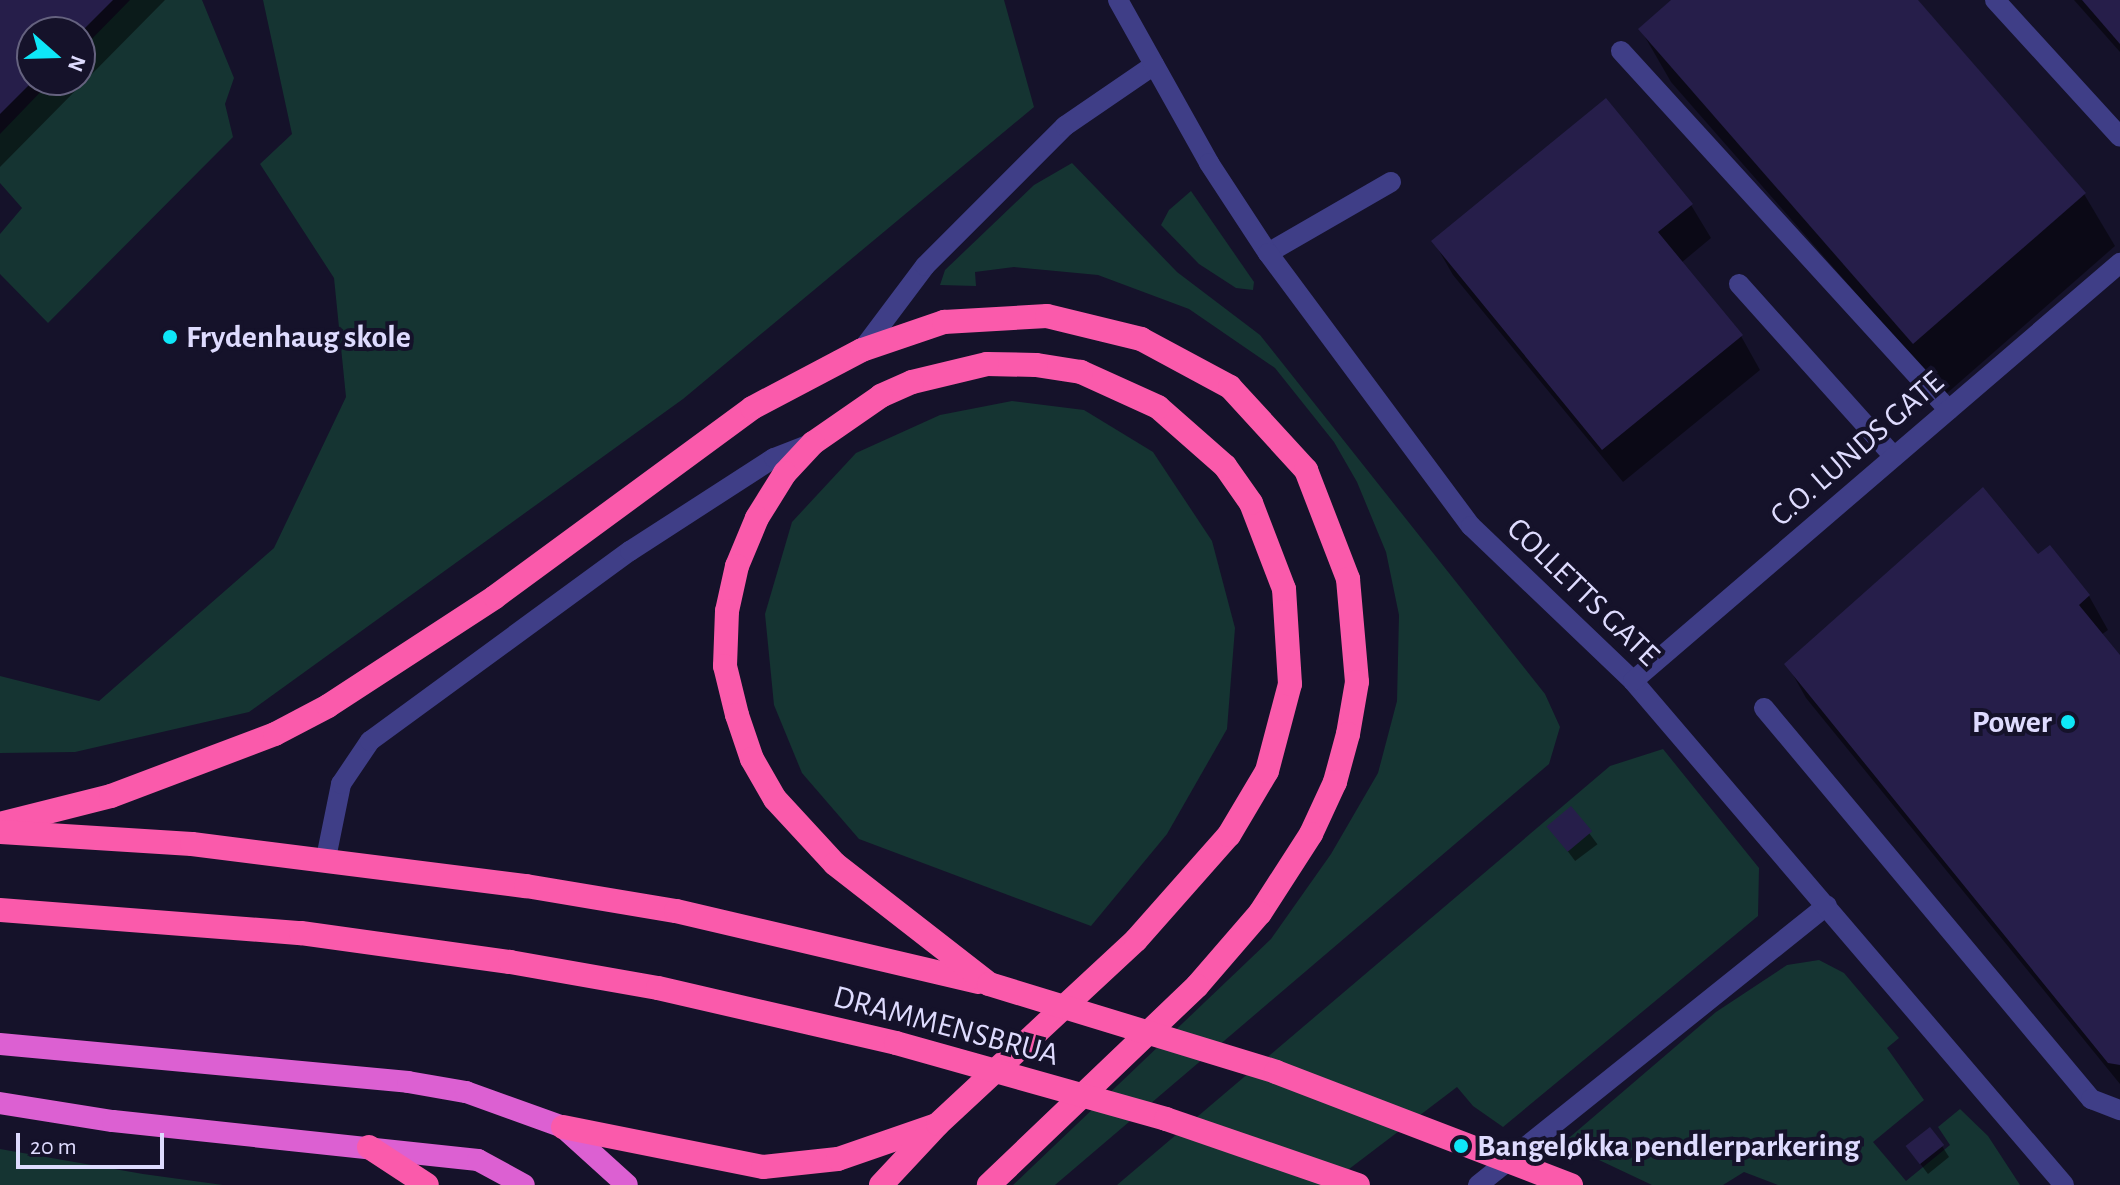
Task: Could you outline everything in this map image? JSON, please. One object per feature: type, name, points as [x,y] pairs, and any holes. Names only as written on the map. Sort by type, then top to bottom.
[{"type":"highway","points":[[0,824],[111,796],[275,734],[328,706],[495,597],[752,408],[862,350],[944,322],[1047,316],[1141,339],[1230,387],[1306,470],[1331,527],[1354,617],[1357,682],[1348,734],[1335,782],[1287,875],[1197,986],[989,1185]]},
{"type":"highway","name":"DRAMMENSBRUA","points":[[881,1185],[938,1124],[1136,940],[1249,807],[1281,731],[1290,684],[1284,589],[1251,503],[1225,466],[1158,407],[1081,372],[1036,365],[950,370],[881,396],[813,443],[764,507],[737,566],[727,611],[725,666],[752,759],[802,833],[938,960],[989,984],[1276,1072],[1571,1185]]},
{"type":"highway","points":[[0,832],[326,858],[676,911],[938,960]]},
{"type":"highway","name":"DRAMMENSBRUA","points":[[0,910],[286,932],[510,962],[658,988],[896,1043],[1166,1119],[1358,1185]]},
{"type":"highway","points":[[0,1044],[408,1082],[480,1096],[563,1127],[763,1167],[838,1159],[938,1124]]},
{"type":"highway","points":[[0,1103],[113,1121],[478,1160],[524,1185]]},
{"type":"highway","points":[[563,1127],[627,1185]]},
{"type":"highway","points":[[369,1147],[427,1185]]},
{"type":"street","name":"COLLETTS GATE","points":[[1118,0],[1268,253],[1471,526],[1633,681],[2064,1185]]},
{"type":"street","points":[[1995,0],[2120,137]]},
{"type":"street","points":[[1621,51],[1949,410]]},
{"type":"street","points":[[862,350],[925,266],[1065,126],[1154,65]]},
{"type":"street","points":[[1268,253],[1391,182]]},
{"type":"street","name":"C.O. LUNDS GATE","points":[[1633,681],[2120,263]]},
{"type":"street","points":[[1739,284],[1894,457]]},
{"type":"street","points":[[326,858],[341,784],[370,741],[630,551],[774,458],[813,443]]},
{"type":"street","points":[[1764,708],[2091,1099],[2120,1110]]},
{"type":"street","points":[[1478,1185],[1827,905]]},
{"type":"green space","points":[[130,0],[202,0],[234,78],[225,104],[233,137],[48,323],[0,274],[0,234],[22,208],[0,183],[0,134],[37,96],[96,96],[96,35]]},
{"type":"green space","points":[[263,0],[1004,0],[1034,107],[683,399],[249,712],[75,752],[0,753],[0,676],[99,701],[274,548],[346,397],[334,278],[260,164],[292,134]]},
{"type":"green space","points":[[1072,163],[1177,272],[1260,335],[1545,694],[1560,727],[1549,764],[1055,1185],[1013,1185],[1271,939],[1331,854],[1378,773],[1397,701],[1399,615],[1386,552],[1357,482],[1334,442],[1275,368],[1189,309],[1098,275],[1014,267],[975,272],[976,286],[940,285],[945,270],[1034,185]]},
{"type":"green space","points":[[1191,191],[1254,282],[1253,290],[1236,288],[1199,264],[1161,225],[1169,210]]},
{"type":"green space","points":[[1012,401],[1084,410],[1153,452],[1212,541],[1235,628],[1227,729],[1167,834],[1091,926],[859,839],[802,773],[774,705],[765,614],[792,522],[856,453],[940,415]]},
{"type":"green space","points":[[1663,749],[1759,868],[1758,916],[1503,1127],[1473,1106],[1457,1087],[1328,1185],[1117,1185],[1610,766]]},
{"type":"green space","points":[[1819,960],[1844,973],[1899,1038],[1887,1048],[1924,1100],[1873,1142],[1906,1181],[1950,1145],[1938,1127],[1960,1109],[1988,1136],[2020,1185],[1778,1185],[1744,1172],[1723,1185],[1652,1185],[1563,1143],[1716,1012],[1787,965]]},
{"type":"green space","points":[[0,1149],[143,1174],[223,1185],[0,1185]]},
{"type":"building","points":[[0,0],[113,0],[96,17],[16,16],[18,96],[0,114]]},
{"type":"building","points":[[1671,0],[1918,0],[2086,193],[1913,344],[1638,29]]},
{"type":"building","points":[[2082,0],[2120,0],[2120,44]]},
{"type":"building","points":[[1606,98],[1693,204],[1658,232],[1743,335],[1602,450],[1431,241]]},
{"type":"building","points":[[1983,487],[2038,554],[2050,545],[2090,595],[2079,605],[2120,655],[2120,1065],[2108,1063],[1784,664]]},
{"type":"building","points":[[1571,806],[1592,831],[1568,852],[1546,827]]},
{"type":"building","points":[[1930,1127],[1944,1145],[1920,1164],[1906,1146]]},
{"type":"place","name":"Frydenhaug skole","points":[[170,337]]},
{"type":"place","name":"Power","points":[[2068,722]]},
{"type":"place","name":"Bangeløkka pendlerparkering","points":[[1461,1146]]}]
